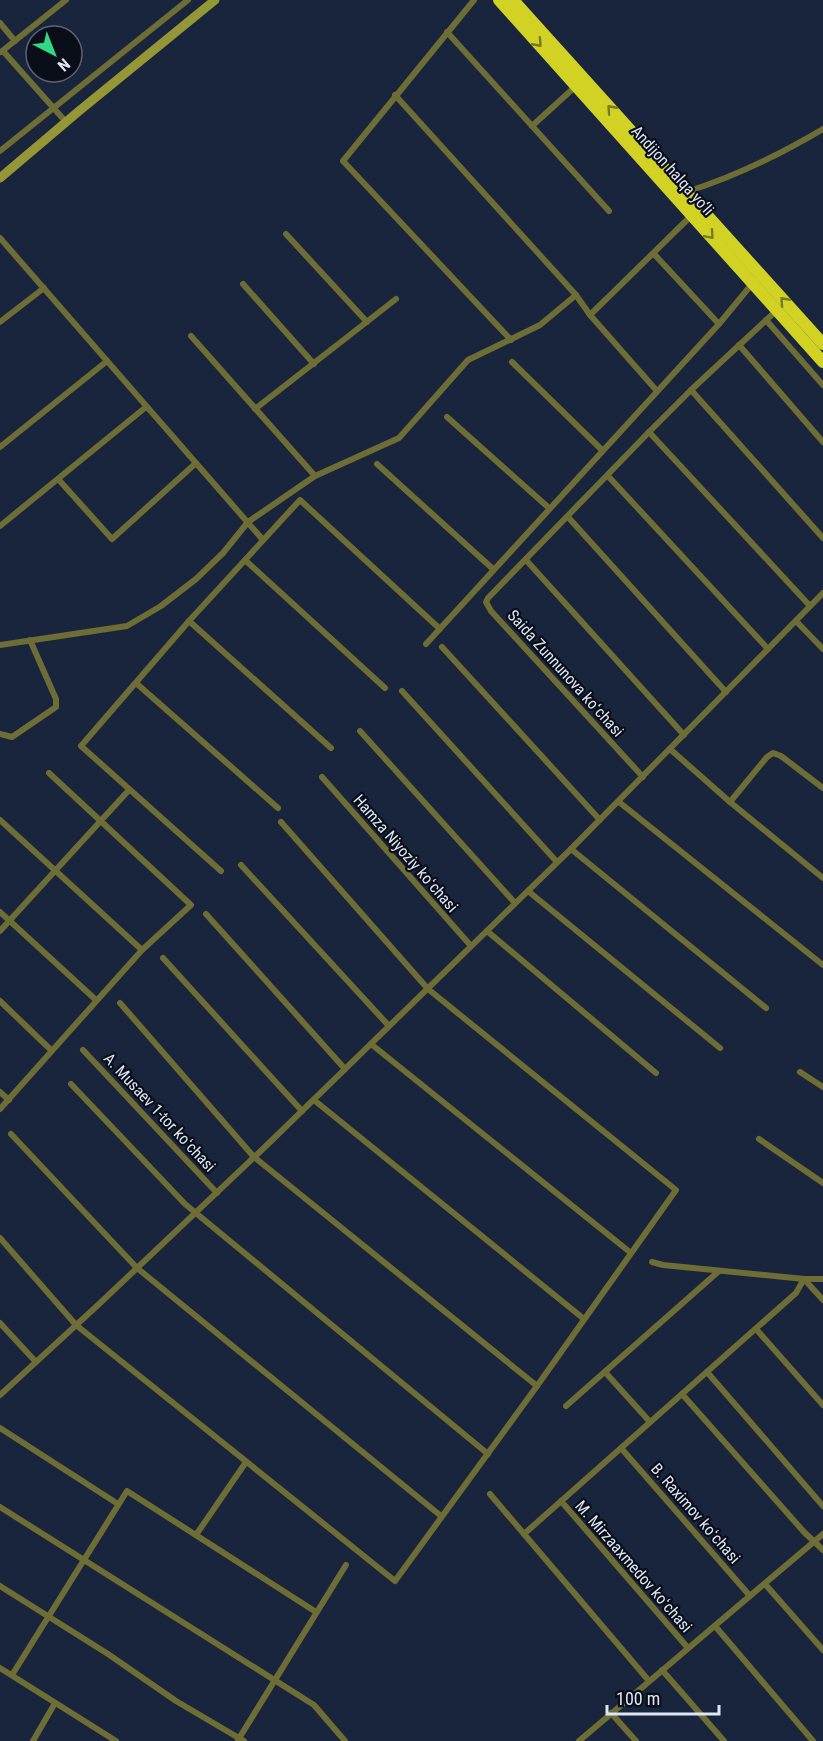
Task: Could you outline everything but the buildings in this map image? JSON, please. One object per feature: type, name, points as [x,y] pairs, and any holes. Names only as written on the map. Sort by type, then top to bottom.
[{"type":"highway","name":"Andijon halqa yo‘li","points":[[499,0],[823,362]]},
{"type":"highway","name":"Andijon halqa yo‘li","points":[[513,0],[823,344]]},
{"type":"street","points":[[66,0],[1,52],[66,122]]},
{"type":"street","points":[[0,151],[188,0]]},
{"type":"street","points":[[0,178],[215,0]]},
{"type":"street","points":[[474,0],[343,161],[511,340]]},
{"type":"street","points":[[0,23],[15,41]]},
{"type":"street","points":[[447,32],[609,211]]},
{"type":"street","points":[[532,126],[576,86]]},
{"type":"street","points":[[395,95],[576,295],[590,315],[657,391]]},
{"type":"street","points":[[685,192],[717,182],[792,147],[823,129]]},
{"type":"street","points":[[590,315],[692,215]]},
{"type":"street","points":[[286,234],[367,322]]},
{"type":"street","points":[[0,238],[263,540]]},
{"type":"street","points":[[654,254],[719,324]]},
{"type":"street","points":[[243,284],[314,364]]},
{"type":"street","points":[[426,644],[719,324],[752,284]]},
{"type":"street","points":[[0,322],[44,288]]},
{"type":"street","points":[[0,645],[127,626],[161,606],[196,579],[223,553],[248,522],[315,476],[399,438],[468,360],[540,325],[576,295]]},
{"type":"street","points":[[255,409],[396,299]]},
{"type":"street","points":[[684,735],[526,560],[691,390],[776,311]]},
{"type":"street","points":[[766,320],[823,385]]},
{"type":"street","points":[[191,336],[315,476]]},
{"type":"street","points":[[739,345],[823,442]]},
{"type":"street","points":[[0,447],[107,361]]},
{"type":"street","points":[[512,362],[602,450]]},
{"type":"street","points":[[691,390],[823,538]]},
{"type":"street","points":[[0,526],[146,407]]},
{"type":"street","points":[[447,417],[549,508]]},
{"type":"street","points":[[649,432],[810,606]]},
{"type":"street","points":[[59,480],[111,539],[196,463]]},
{"type":"street","points":[[377,464],[493,569]]},
{"type":"street","points":[[608,476],[768,650]]},
{"type":"street","points":[[221,871],[81,746],[189,621],[300,500],[440,628]]},
{"type":"street","points":[[568,517],[726,692]]},
{"type":"street","points":[[245,560],[385,688]]},
{"type":"street","name":"Saida Zunnunova koʻchasi","points":[[526,560],[486,602],[491,611],[643,777]]},
{"type":"street","points":[[0,1395],[314,1100],[619,802],[823,593]]},
{"type":"street","points":[[189,621],[331,748]]},
{"type":"street","points":[[796,621],[823,650]]},
{"type":"street","points":[[0,734],[12,737],[56,707],[56,699],[30,640]]},
{"type":"street","points":[[442,648],[600,820]]},
{"type":"street","points":[[136,683],[278,808]]},
{"type":"street","points":[[402,691],[557,862]]},
{"type":"street","points":[[360,731],[515,903]]},
{"type":"street","points":[[670,749],[730,802],[823,878]]},
{"type":"street","points":[[730,802],[773,753],[781,756],[823,788]]},
{"type":"street","points":[[0,1109],[142,950],[191,905],[49,773]]},
{"type":"street","name":"Hamza Niyoziy koʻchasi","points":[[322,777],[471,946]]},
{"type":"street","points":[[0,931],[129,789]]},
{"type":"street","points":[[619,802],[823,965]]},
{"type":"street","points":[[0,820],[142,950]]},
{"type":"street","points":[[0,1238],[76,1325],[395,1581],[676,1190],[428,988],[282,822]]},
{"type":"street","points":[[571,849],[766,1008]]},
{"type":"street","points":[[242,865],[389,1026]]},
{"type":"street","points":[[528,891],[720,1048]]},
{"type":"street","points":[[0,912],[96,1000]]},
{"type":"street","points":[[206,914],[345,1069]]},
{"type":"street","points":[[487,931],[656,1073]]},
{"type":"street","points":[[163,958],[302,1110]]},
{"type":"street","points":[[0,1001],[51,1050]]},
{"type":"street","points":[[120,1004],[254,1157],[537,1386]]},
{"type":"street","points":[[371,1044],[631,1253]]},
{"type":"street","name":"A. Musaev 1-tor koʻchasi","points":[[83,1050],[217,1193]]},
{"type":"street","points":[[801,1072],[823,1087]]},
{"type":"street","points":[[71,1084],[185,1204],[488,1454]]},
{"type":"street","points":[[0,1092],[9,1100]]},
{"type":"street","points":[[314,1100],[584,1319]]},
{"type":"street","points":[[11,1134],[137,1268],[441,1516]]},
{"type":"street","points":[[759,1139],[823,1183]]},
{"type":"street","points":[[652,1262],[719,1271],[823,1279]]},
{"type":"street","points":[[566,1406],[719,1271]]},
{"type":"street","points":[[804,1279],[823,1300]]},
{"type":"street","points":[[524,1534],[796,1293],[804,1279]]},
{"type":"street","points":[[0,1323],[36,1362]]},
{"type":"street","points":[[756,1329],[823,1405]]},
{"type":"street","points":[[605,1372],[650,1422]]},
{"type":"street","points":[[707,1372],[823,1506]]},
{"type":"street","points":[[682,1394],[804,1532],[823,1550]]},
{"type":"street","points":[[0,1428],[118,1504]]},
{"type":"street","name":"B. Raximov koʻchasi","points":[[621,1448],[750,1596]]},
{"type":"street","points":[[195,1535],[246,1462]]},
{"type":"street","points":[[12,1675],[127,1491],[316,1612]]},
{"type":"street","points":[[490,1494],[649,1681]]},
{"type":"street","name":"M. Mirzaaxmedov koʻchasi","points":[[561,1501],[688,1648]]},
{"type":"street","points":[[0,1507],[314,1705],[345,1741]]},
{"type":"street","points":[[579,1741],[823,1534]]},
{"type":"street","points":[[0,1586],[240,1740],[346,1565]]},
{"type":"street","points":[[765,1584],[823,1650]]},
{"type":"street","points":[[715,1626],[813,1741]]},
{"type":"street","points":[[0,1668],[116,1741]]},
{"type":"street","points":[[662,1670],[724,1741]]},
{"type":"street","points":[[33,1741],[55,1703]]},
{"type":"street","points":[[612,1713],[636,1741]]}]
